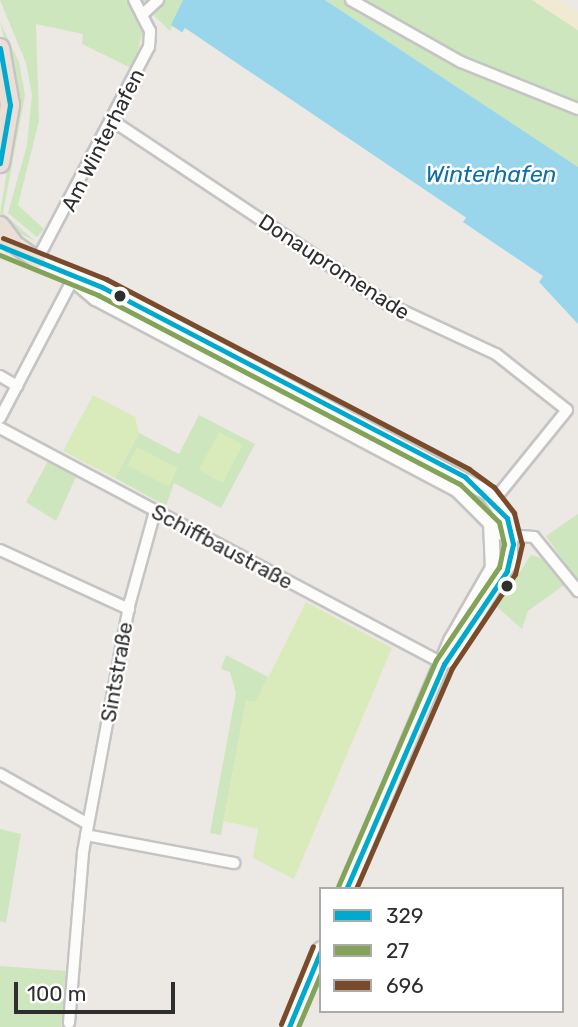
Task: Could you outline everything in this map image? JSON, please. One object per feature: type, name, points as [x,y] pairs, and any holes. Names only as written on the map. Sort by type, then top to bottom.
[{"type":"highway","points":[[0,48],[10,105],[1,158]]},
{"type":"highway","points":[[0,226],[4,241]]},
{"type":"main road","points":[[4,241],[73,279],[184,329],[495,499],[512,532],[504,577],[444,664]]},
{"type":"main road","points":[[73,279],[96,298],[466,494],[494,534],[493,568],[444,664],[347,887]]},
{"type":"main road","points":[[289,1027],[319,954]]},
{"type":"street","name":"Am Winterhafen","points":[[37,260],[113,121],[149,47],[142,15],[134,0]]},
{"type":"street","points":[[142,15],[158,0]]},
{"type":"street","points":[[351,0],[461,62],[578,108]]},
{"type":"street","name":"Donaupromenade","points":[[113,121],[386,303],[496,354],[567,410],[495,499]]},
{"type":"street","points":[[0,418],[73,279]]},
{"type":"street","points":[[0,376],[17,386]]},
{"type":"street","name":"Schiffbaustraße","points":[[0,428],[444,664]]},
{"type":"street","name":"Sintstraße","points":[[69,1023],[87,829],[129,609],[155,511]]},
{"type":"street","points":[[494,534],[512,532],[537,540],[578,591]]},
{"type":"street","points":[[0,550],[129,609]]},
{"type":"street","points":[[0,774],[87,829],[234,863]]},
{"type":"green space","points":[[0,0],[126,0],[143,31],[133,69],[82,44],[83,34],[36,24],[39,121],[18,205],[44,229],[37,237],[8,213],[27,145],[32,95],[26,63]]},
{"type":"green space","points":[[138,0],[183,0],[170,31]]},
{"type":"green space","points":[[325,0],[532,0],[563,20],[578,30],[578,167]]},
{"type":"green space","points":[[0,22],[19,62],[25,95],[3,213],[35,241],[10,229],[0,214],[19,95]]},
{"type":"green space","points":[[93,395],[135,417],[139,433],[115,478],[63,451]]},
{"type":"green space","points":[[199,415],[255,444],[221,508],[174,483],[166,506],[115,478],[139,433],[179,454]]},
{"type":"green space","points":[[219,432],[243,445],[223,483],[199,470]]},
{"type":"green space","points":[[137,447],[178,468],[168,487],[127,466]]},
{"type":"green space","points":[[48,461],[76,477],[56,521],[26,502]]},
{"type":"green space","points":[[578,514],[578,581],[546,536]]},
{"type":"green space","points":[[531,555],[541,558],[564,585],[528,611],[522,629],[497,607]]},
{"type":"green space","points":[[306,602],[392,648],[294,879],[253,858],[258,829],[224,821],[246,700],[256,702]]},
{"type":"green space","points":[[226,655],[268,677],[256,702],[246,701],[221,835],[210,833],[236,693],[230,672],[221,669]]},
{"type":"green space","points":[[0,829],[21,834],[6,923],[0,921]]},
{"type":"green space","points":[[0,966],[67,971],[61,1027],[0,1027]]},
{"type":"sand","points":[[532,0],[559,0],[578,12],[578,30]]},
{"type":"water","name":"Winterhafen","points":[[183,0],[325,0],[578,167],[578,324],[539,282],[543,276],[171,25]]},
{"type":"pier","points":[[185,28],[466,218],[463,223],[182,33]]},
{"type":"transit line","name":"329","points":[[0,48],[10,105],[0,163]]},
{"type":"transit line","name":"696","points":[[3,238],[106,279],[469,469],[494,487],[514,513],[522,544],[515,574],[452,668],[357,887]]},
{"type":"transit line","name":"329","points":[[0,246],[102,287],[465,477],[507,518],[513,544],[507,571],[444,664],[347,887]]},
{"type":"transit line","name":"27","points":[[0,255],[98,295],[460,484],[499,522],[504,544],[499,567],[436,660],[338,886]]},
{"type":"transit line","name":"696","points":[[281,1024],[313,946]]},
{"type":"transit line","name":"329","points":[[289,1027],[319,955]]},
{"type":"transit line","name":"27","points":[[298,1027],[319,978]]}]
